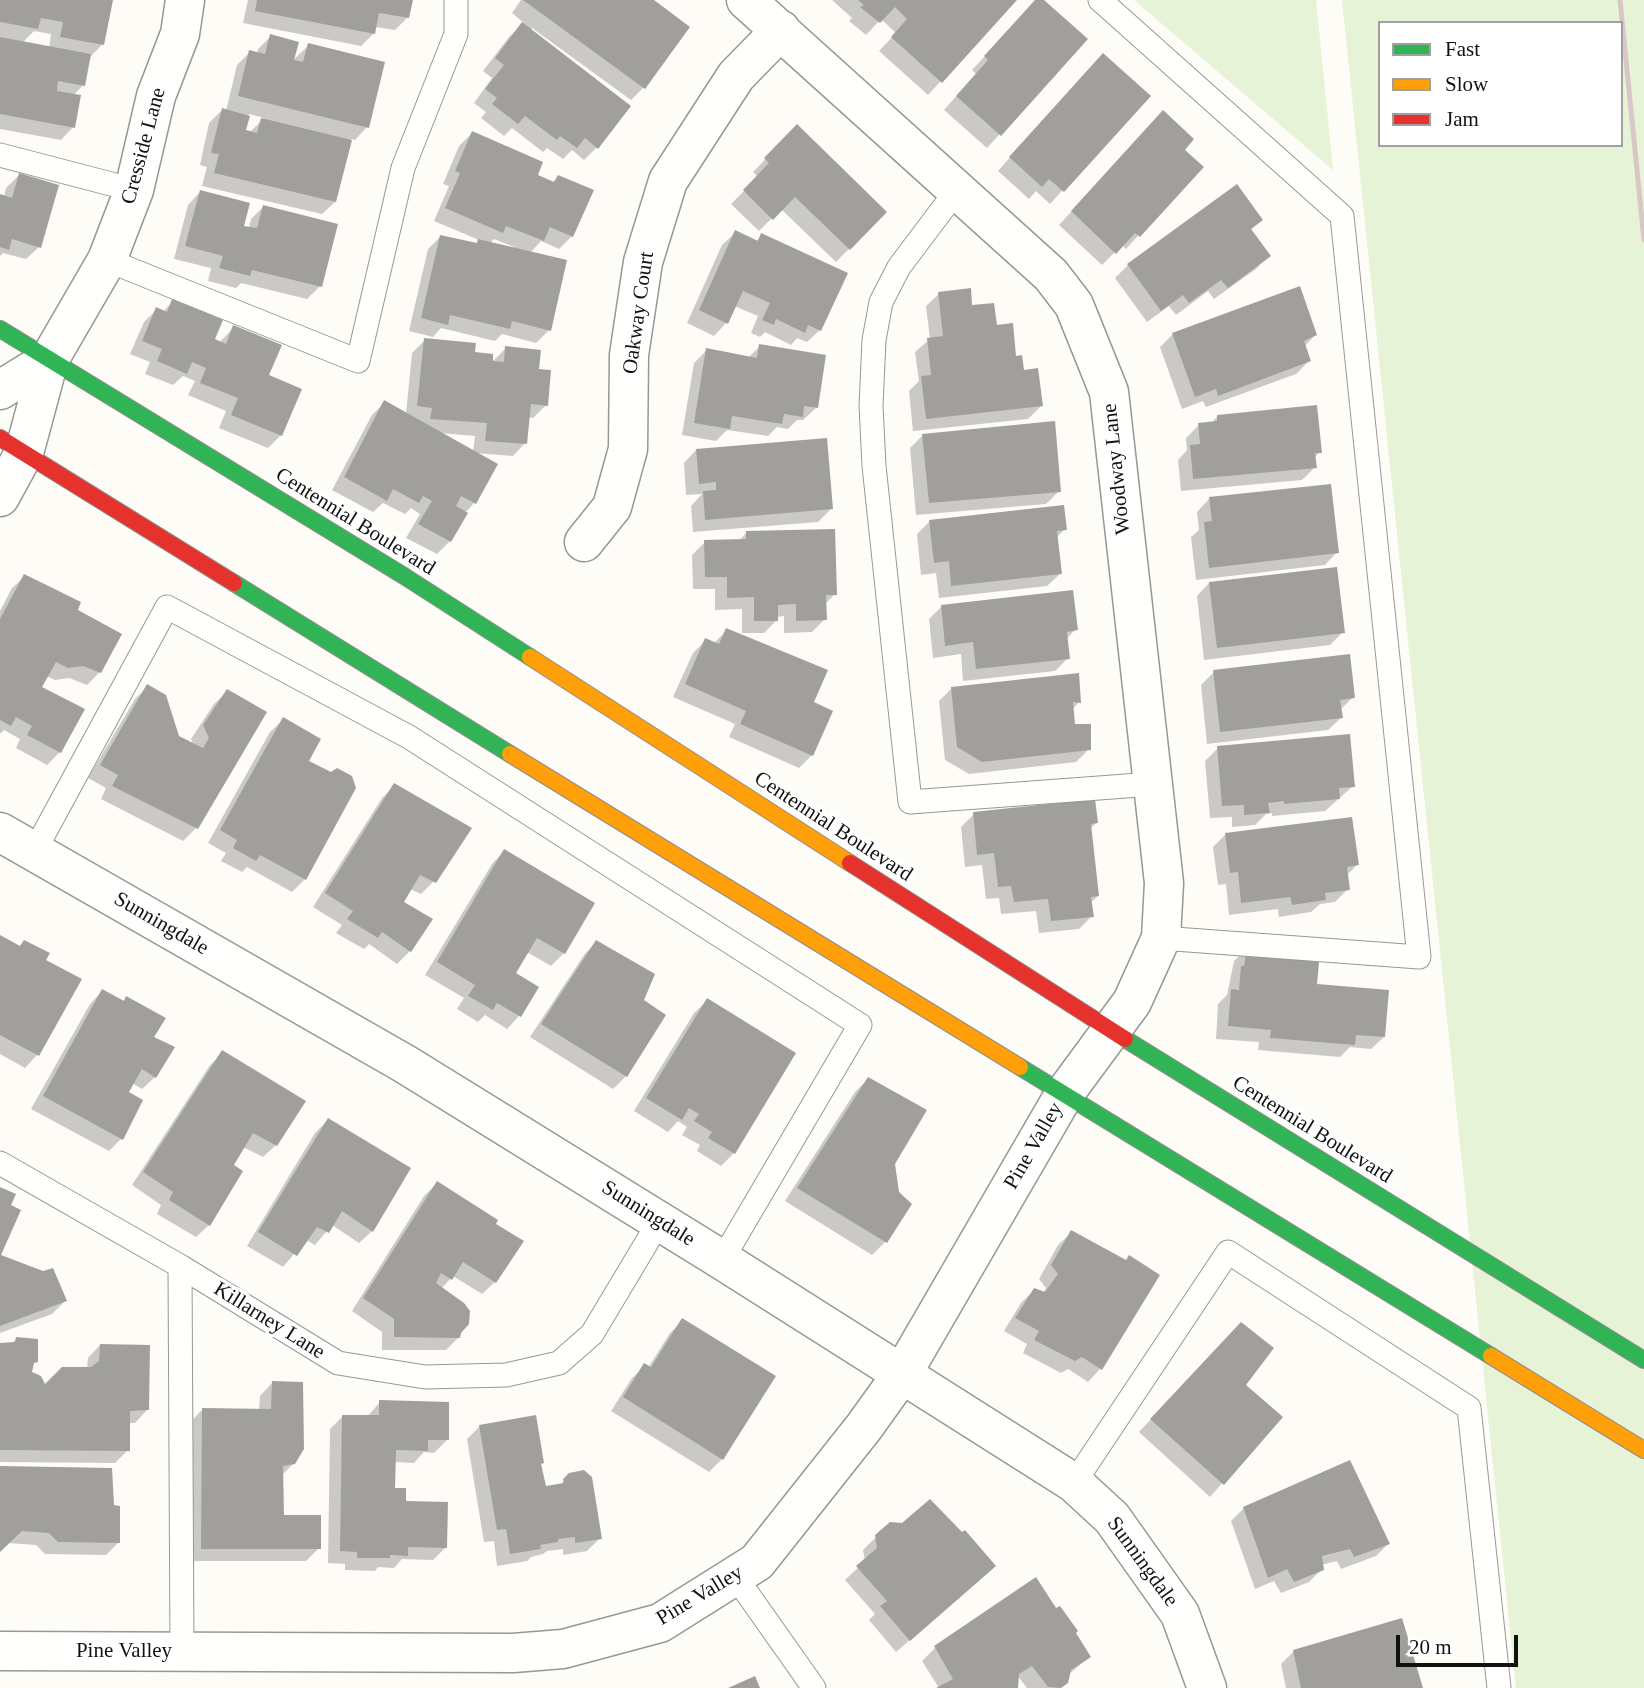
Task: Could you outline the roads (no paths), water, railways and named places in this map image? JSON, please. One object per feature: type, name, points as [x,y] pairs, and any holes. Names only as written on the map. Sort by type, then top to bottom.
[{"type":"main road","name":"Centennial Boulevard","points":[[0,329],[404,576],[1112,1031],[1644,1360]]},
{"type":"main road","points":[[12,445],[474,732],[1644,1450]]},
{"type":"street","name":"Cresside Lane","points":[[49,360],[107,260],[134,190],[156,96],[180,34],[186,0]]},
{"type":"street","name":"Woodway Lane","points":[[746,0],[1051,275],[1074,306],[1109,392],[1164,883],[1161,939],[1132,1002],[1112,1031]]},
{"type":"street","name":"Oakway Court","points":[[584,542],[612,507],[628,449],[629,355],[643,262],[668,181],[736,76],[781,30]]},
{"type":"street","points":[[0,390],[49,360]]},
{"type":"street","points":[[0,497],[12,445],[49,360]]},
{"type":"street","name":"Sunningdale","points":[[0,832],[405,1064],[722,1260],[1073,1483],[1112,1518],[1181,1614],[1207,1688]]},
{"type":"street","name":"Pine Valley","points":[[0,1651],[513,1653],[563,1649],[660,1623],[757,1562],[864,1427],[902,1374],[1065,1093],[1112,1031]]},
{"type":"lane","points":[[107,260],[358,361],[403,168],[456,34],[456,0]]},
{"type":"lane","points":[[1100,0],[1342,216],[1419,957],[1161,939]]},
{"type":"lane","points":[[0,155],[134,190]]},
{"type":"lane","points":[[957,190],[899,267],[881,302],[874,340],[871,406],[874,466],[910,802],[1153,784]]},
{"type":"lane","points":[[34,852],[167,607],[409,737],[860,1025],[722,1260]]},
{"type":"lane","name":"Killarney Lane","points":[[0,1163],[180,1266],[338,1363],[425,1377],[506,1375],[559,1363],[592,1334],[659,1222]]},
{"type":"lane","points":[[1073,1483],[1228,1252],[1469,1408],[1499,1688]]},
{"type":"lane","points":[[180,1266],[182,1651]]},
{"type":"lane","points":[[735,1576],[814,1688]]},
{"type":"railway","points":[[1620,0],[1622,21]]},
{"type":"railway","points":[[1623,30],[1644,240]]}]
